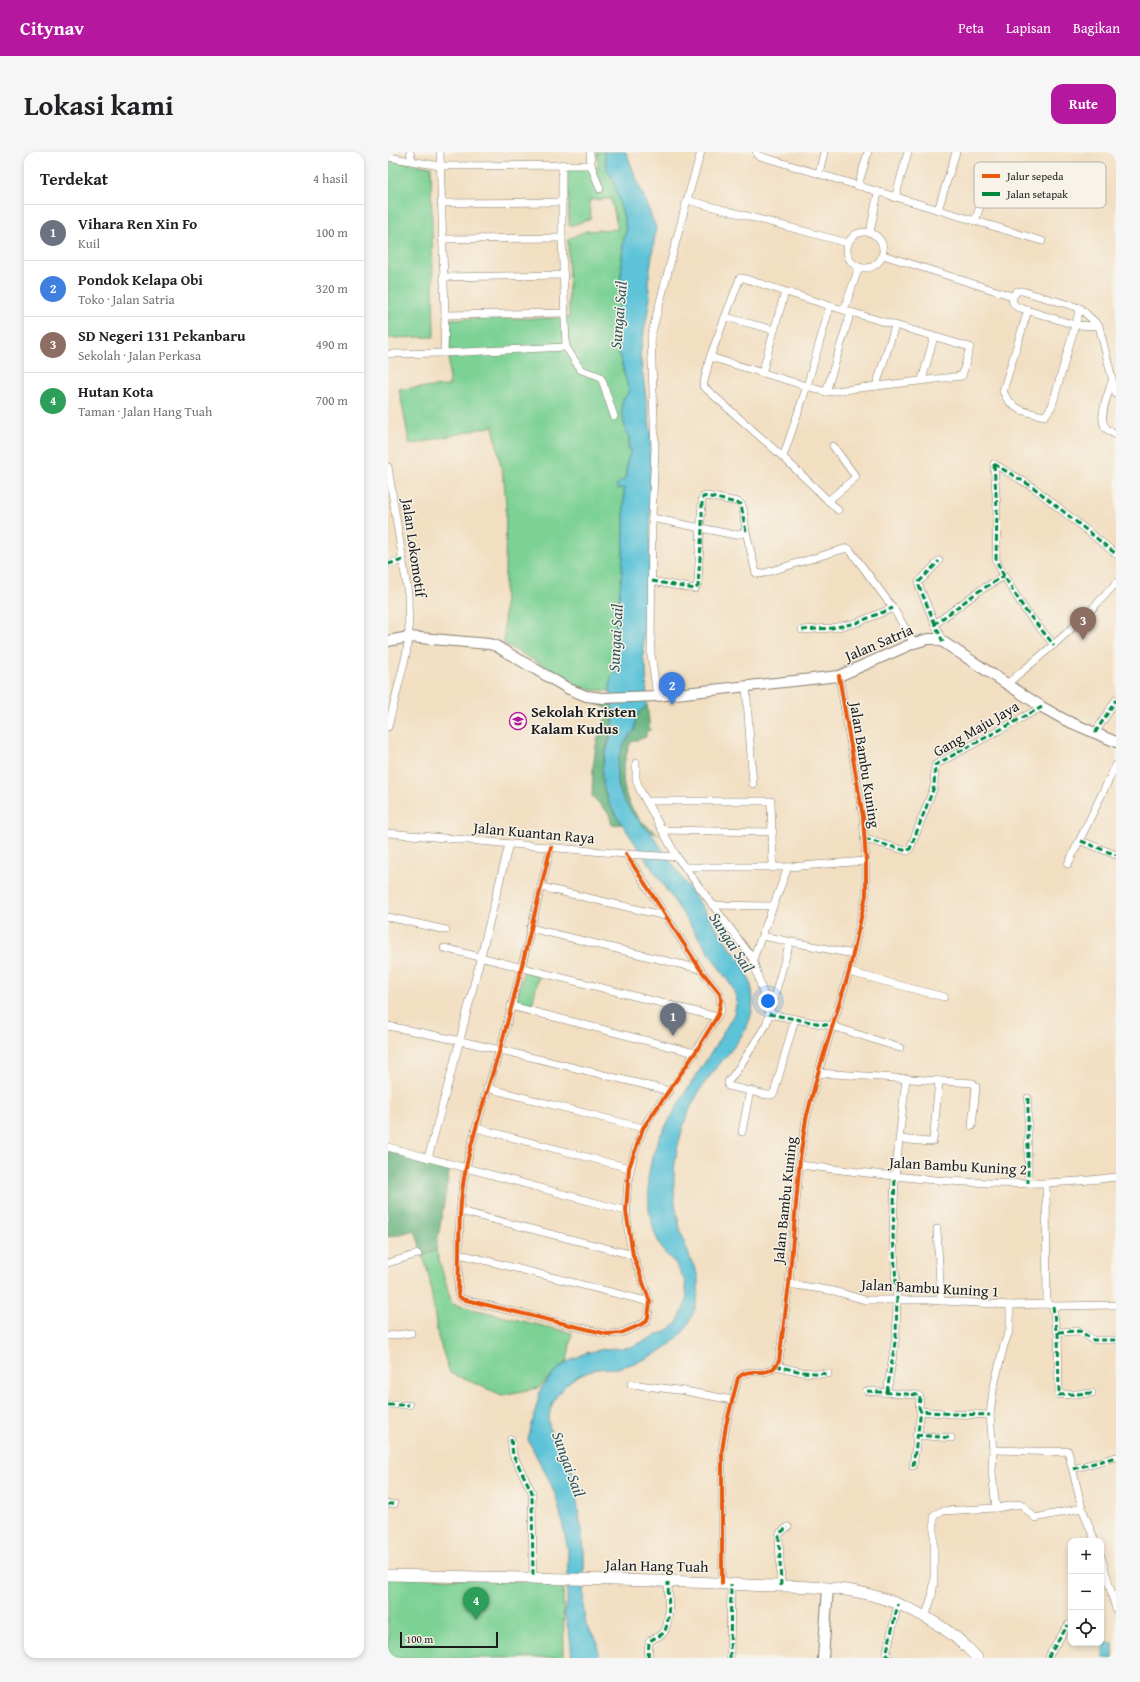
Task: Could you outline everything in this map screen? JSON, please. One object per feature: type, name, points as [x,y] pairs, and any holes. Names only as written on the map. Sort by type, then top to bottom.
[{"type":"main road","name":"Jalan Hang Tuah","points":[[388,1575],[668,1582],[849,1590],[872,1595],[898,1604],[925,1618],[949,1631],[968,1647],[978,1658]]},
{"type":"street","points":[[410,152],[412,160]]},
{"type":"street","points":[[440,152],[445,315],[444,353]]},
{"type":"street","points":[[590,152],[591,165],[600,189]]},
{"type":"street","points":[[654,697],[651,654],[652,518],[655,448],[650,345],[651,329],[701,152]]},
{"type":"street","points":[[756,152],[757,155],[763,157],[819,173],[895,198],[1042,241]]},
{"type":"street","points":[[819,173],[824,152]]},
{"type":"street","points":[[858,186],[868,152]]},
{"type":"street","points":[[895,198],[908,152]]},
{"type":"street","points":[[938,210],[956,152]]},
{"type":"street","points":[[388,157],[440,166],[591,165]]},
{"type":"street","points":[[562,164],[562,238],[566,347],[581,370],[599,376],[602,380],[614,416]]},
{"type":"street","points":[[870,232],[878,192]]},
{"type":"street","points":[[687,200],[848,243]]},
{"type":"street","points":[[441,203],[562,202]]},
{"type":"street","points":[[975,221],[979,208]]},
{"type":"street","points":[[859,232],[870,232],[880,239],[883,255],[876,264],[870,267],[859,267],[851,262],[848,257],[848,243],[854,235],[859,232]]},
{"type":"street","points":[[442,239],[562,238]]},
{"type":"street","points":[[883,255],[1012,296]]},
{"type":"street","points":[[826,392],[859,267]]},
{"type":"street","points":[[443,277],[564,275]]},
{"type":"street","points":[[710,357],[826,392],[963,376],[971,348],[740,278],[710,357],[703,384],[704,387],[783,456],[838,510]]},
{"type":"street","points":[[1012,296],[1017,291],[1022,291],[1080,308],[1099,326],[1116,394]]},
{"type":"street","points":[[762,373],[785,292]]},
{"type":"street","points":[[1012,296],[1014,305],[1028,310],[1075,325],[1099,326]]},
{"type":"street","points":[[783,456],[807,386],[830,306]]},
{"type":"street","points":[[1028,310],[1003,392],[1010,403],[1023,412],[1045,416],[1052,406],[1080,308]]},
{"type":"street","points":[[445,315],[564,313]]},
{"type":"street","points":[[725,317],[774,330]]},
{"type":"street","points":[[876,386],[895,326]]},
{"type":"street","points":[[922,380],[934,338]]},
{"type":"street","points":[[388,354],[444,353],[566,347]]},
{"type":"street","points":[[1112,381],[1102,416],[1102,422],[1106,428],[1116,435]]},
{"type":"street","points":[[828,501],[856,477],[834,446]]},
{"type":"street","points":[[1054,645],[1025,610],[996,560],[997,509],[994,464],[1033,486],[1116,554]]},
{"type":"street","name":"Jalan Lokomotif","points":[[388,467],[408,594],[409,637],[406,656],[388,727]]},
{"type":"street","points":[[652,581],[694,589],[696,588],[698,583],[703,497],[707,496],[741,504],[756,573],[758,574],[847,548],[893,608],[914,643]]},
{"type":"street","points":[[652,518],[735,535],[746,532]]},
{"type":"street","points":[[388,564],[403,560]]},
{"type":"street","points":[[939,561],[919,582],[919,586],[943,642]]},
{"type":"street","points":[[935,624],[1004,576]]},
{"type":"street","points":[[1008,683],[1054,645],[1104,597],[1116,583]]},
{"type":"street","points":[[802,630],[832,628],[856,623],[893,608]]},
{"type":"street","name":"Jalan Satria","points":[[388,641],[409,637],[489,644],[496,646],[569,689],[586,696],[602,698],[654,697],[839,676],[914,643],[928,639],[936,639],[1008,683],[1042,707],[1065,720],[1116,742]]},
{"type":"street","name":"Jalan Bambu Kuning","points":[[776,1366],[789,1284],[800,1165],[806,1119],[818,1072],[849,972],[866,895],[866,861],[863,817],[839,676]]},
{"type":"street","points":[[746,686],[753,784]]},
{"type":"street","points":[[1095,733],[1116,700]]},
{"type":"street","name":"Gang Maju Jaya","points":[[865,839],[907,851],[910,849],[934,787],[935,765],[1042,707]]},
{"type":"street","points":[[636,763],[636,779],[675,857],[685,867],[753,959],[770,1014]]},
{"type":"street","points":[[1068,864],[1081,841],[1116,765]]},
{"type":"street","points":[[646,801],[770,801],[772,803],[773,868]]},
{"type":"street","points":[[662,830],[773,832]]},
{"type":"street","name":"Jalan Kuantan Raya","points":[[388,833],[675,857]]},
{"type":"street","points":[[1081,841],[1116,855]]},
{"type":"street","points":[[428,1158],[460,1040],[509,844]]},
{"type":"street","points":[[388,1026],[500,1049],[669,1091],[643,1128],[629,1168],[626,1210],[633,1255],[650,1302],[646,1322],[621,1332],[607,1334],[462,1299],[458,1294],[460,1211],[466,1169],[487,1088],[500,1049],[551,847]]},
{"type":"street","points":[[626,854],[700,969],[720,994],[721,1008],[688,1063]]},
{"type":"street","points":[[685,867],[773,868],[866,861]]},
{"type":"street","points":[[753,959],[788,867]]},
{"type":"street","points":[[541,887],[666,916]]},
{"type":"street","points":[[712,905],[773,906]]},
{"type":"street","points":[[388,917],[446,930]]},
{"type":"street","points":[[530,928],[700,969]]},
{"type":"street","points":[[762,936],[853,954]]},
{"type":"street","points":[[790,942],[766,1025],[756,1043],[728,1082],[728,1086],[771,1095],[774,1093],[795,1019]]},
{"type":"street","points":[[444,948],[716,1017]]},
{"type":"street","points":[[849,972],[944,997]]},
{"type":"street","points":[[511,1006],[695,1053]]},
{"type":"street","points":[[770,1014],[832,1026],[900,1048]]},
{"type":"street","points":[[818,1072],[973,1083],[976,1087],[972,1126]]},
{"type":"street","points":[[888,1392],[896,1336],[897,1299],[893,1235],[895,1176],[906,1078]]},
{"type":"street","points":[[900,1139],[932,1141],[939,1081]]},
{"type":"street","points":[[487,1088],[643,1128]]},
{"type":"street","points":[[742,1132],[750,1090]]},
{"type":"street","points":[[1028,1098],[1028,1183]]},
{"type":"street","points":[[476,1128],[629,1168]]},
{"type":"street","points":[[388,1147],[466,1169],[626,1210]]},
{"type":"street","name":"Jalan Bambu Kuning 2","points":[[800,1165],[895,1176],[1028,1183],[1046,1183],[1116,1177]]},
{"type":"street","points":[[1046,1183],[1050,1305],[1056,1330],[1058,1332],[1059,1395],[1092,1393]]},
{"type":"street","points":[[460,1211],[633,1255]]},
{"type":"street","points":[[937,1229],[940,1301]]},
{"type":"street","points":[[388,1263],[418,1254]]},
{"type":"street","points":[[460,1254],[650,1302]]},
{"type":"street","name":"Jalan Bambu Kuning 1","points":[[789,1284],[834,1291],[865,1300],[897,1299],[1010,1305],[1116,1305]]},
{"type":"street","points":[[996,1508],[992,1472],[993,1450],[990,1415],[993,1390],[1004,1345],[1010,1330],[1010,1305]]},
{"type":"street","points":[[1058,1332],[1080,1331],[1093,1340],[1116,1340]]},
{"type":"street","points":[[388,1336],[410,1333]]},
{"type":"street","points":[[730,1658],[722,1451],[738,1378],[741,1374],[746,1372],[771,1371],[776,1366],[802,1372],[828,1374]]},
{"type":"street","points":[[631,1384],[685,1391],[732,1400]]},
{"type":"street","points":[[867,1391],[918,1395],[920,1397],[920,1410],[913,1466]]},
{"type":"street","points":[[388,1405],[409,1405]]},
{"type":"street","points":[[920,1410],[953,1414],[990,1415]]},
{"type":"street","points":[[916,1435],[951,1438]]},
{"type":"street","points":[[511,1439],[513,1455],[532,1492],[533,1578]]},
{"type":"street","points":[[993,1450],[1046,1452],[1068,1451],[1082,1508],[1094,1538]]},
{"type":"street","points":[[1073,1469],[1116,1457]]},
{"type":"street","points":[[925,1618],[932,1596],[934,1581],[934,1515],[942,1511],[996,1508],[1021,1504],[1035,1518],[1082,1508]]},
{"type":"street","points":[[781,1586],[779,1536],[780,1533],[788,1527]]},
{"type":"street","points":[[1104,1567],[1116,1609]]},
{"type":"street","points":[[648,1658],[651,1640],[663,1634],[667,1625],[668,1582]]},
{"type":"street","points":[[824,1658],[828,1588]]},
{"type":"street","points":[[890,1658],[887,1655],[887,1650],[898,1604]]},
{"type":"street","points":[[1049,1658],[1068,1625]]},
{"type":"green space","points":[[597,152],[604,152],[607,169],[613,179],[624,218],[626,231],[623,243],[617,345],[630,391],[624,398],[622,412],[629,436],[628,447],[631,454],[627,461],[624,487],[622,571],[613,649],[616,662],[614,669],[615,673],[610,684],[611,691],[593,690],[574,685],[573,681],[504,644],[506,503],[504,481],[493,426],[410,445],[399,389],[449,386],[449,319],[569,318],[568,239],[586,231],[618,229],[611,199],[589,200],[591,219],[569,226],[568,169],[598,168]]},
{"type":"green space","points":[[388,159],[431,167],[434,337],[388,338]]},
{"type":"green space","points":[[596,703],[612,704],[612,728],[604,756],[602,772],[606,796],[622,824],[612,825],[609,814],[592,796],[593,767],[597,740],[609,709]]},
{"type":"green space","points":[[647,705],[650,730],[646,731],[646,737],[631,742],[623,769],[623,782],[631,807],[648,827],[660,835],[649,831],[644,827],[628,808],[622,797],[617,774],[621,751],[626,740],[634,730],[637,716]]},
{"type":"green space","points":[[524,971],[539,975],[531,1009],[515,1005]]},
{"type":"green space","points":[[388,1151],[450,1167],[436,1250],[423,1256],[415,1230],[388,1237]]},
{"type":"green space","points":[[436,1250],[452,1304],[572,1333],[567,1361],[538,1388],[502,1395],[450,1373],[438,1337],[429,1276],[423,1256]]},
{"type":"green space","points":[[388,1576],[563,1583],[564,1658],[388,1658]]},
{"type":"water","name":"Sungai Sail","points":[[604,152],[626,152],[656,228],[648,283],[650,298],[640,355],[651,433],[650,569],[645,599],[643,659],[646,667],[647,705],[637,716],[635,721],[635,730],[627,739],[622,749],[617,768],[617,779],[623,799],[635,817],[651,833],[738,957],[748,975],[753,995],[753,1006],[751,1016],[743,1034],[705,1082],[694,1101],[684,1125],[675,1159],[675,1203],[684,1241],[698,1277],[696,1306],[691,1318],[679,1336],[663,1349],[645,1359],[626,1366],[600,1369],[581,1374],[561,1390],[556,1397],[550,1412],[550,1429],[557,1445],[571,1469],[575,1481],[584,1552],[584,1615],[586,1625],[598,1643],[598,1658],[572,1658],[570,1637],[564,1612],[567,1603],[568,1550],[557,1499],[551,1484],[528,1440],[541,1388],[558,1369],[571,1360],[586,1353],[604,1349],[631,1347],[670,1329],[677,1323],[687,1299],[685,1281],[676,1264],[662,1250],[654,1231],[649,1210],[648,1178],[652,1157],[660,1136],[734,1014],[737,1000],[732,987],[616,815],[606,795],[603,785],[602,775],[604,760],[614,722],[610,682],[615,673],[614,669],[616,662],[613,649],[622,571],[624,536],[624,488],[618,489],[616,485],[626,478],[627,461],[631,451],[629,449],[629,436],[626,433],[622,412],[622,401],[630,391],[617,345],[623,243],[626,231],[624,218],[613,180],[607,169]]},
{"type":"water","points":[[1104,1643],[1113,1643],[1113,1658],[1103,1658]]},
{"type":"tunnel","points":[[669,1091],[688,1063]]},
{"type":"marked path","points":[[994,464],[997,509],[996,560],[1025,610],[1054,645]]},
{"type":"marked path","points":[[994,464],[1033,487],[1116,554]]},
{"type":"marked path","points":[[652,581],[695,589],[698,586],[703,497],[707,496],[741,504],[746,532]]},
{"type":"marked path","points":[[388,564],[403,560]]},
{"type":"marked path","points":[[935,624],[919,586],[919,582],[939,561]]},
{"type":"marked path","points":[[943,642],[935,624],[979,591],[1004,576]]},
{"type":"marked path","points":[[802,630],[832,628],[856,623],[893,608]]},
{"type":"marked path","points":[[1095,733],[1116,700]]},
{"type":"marked path","points":[[865,839],[907,851],[910,849],[934,787],[935,765],[1042,707]]},
{"type":"marked path","points":[[1081,841],[1116,855]]},
{"type":"marked path","points":[[769,1014],[832,1026]]},
{"type":"marked path","points":[[1028,1098],[1028,1183]]},
{"type":"marked path","points":[[887,1392],[896,1336],[897,1299],[893,1235],[895,1177]]},
{"type":"marked path","points":[[1053,1306],[1056,1330],[1058,1332],[1059,1395],[1092,1393]]},
{"type":"marked path","points":[[1058,1332],[1080,1331],[1093,1340],[1116,1340]]},
{"type":"marked path","points":[[776,1366],[802,1372],[828,1374]]},
{"type":"marked path","points":[[867,1391],[918,1395],[920,1397],[919,1408],[921,1411],[990,1415]]},
{"type":"marked path","points":[[388,1405],[409,1405]]},
{"type":"marked path","points":[[913,1466],[921,1411]]},
{"type":"marked path","points":[[916,1435],[951,1438]]},
{"type":"marked path","points":[[511,1439],[513,1455],[532,1492],[533,1578]]},
{"type":"marked path","points":[[1073,1469],[1116,1457]]},
{"type":"marked path","points":[[388,1504],[394,1504]]},
{"type":"marked path","points":[[781,1586],[779,1536],[780,1533],[788,1527]]},
{"type":"marked path","points":[[648,1658],[649,1642],[663,1634],[668,1622],[668,1582]]},
{"type":"marked path","points":[[730,1658],[731,1584]]},
{"type":"marked path","points":[[890,1658],[887,1655],[887,1651],[898,1604]]},
{"type":"marked path","points":[[1049,1658],[1068,1625]]},
{"type":"cycle path","points":[[722,1583],[722,1451],[726,1425],[738,1378],[748,1372],[770,1371],[779,1361],[789,1284],[800,1158],[806,1119],[818,1073],[849,972],[866,895],[866,861],[863,817],[839,676]]},
{"type":"cycle path","points":[[551,847],[507,1024],[469,1153],[461,1199],[458,1295],[462,1299],[607,1334],[621,1333],[646,1322],[648,1317],[650,1302],[633,1255],[626,1211],[629,1168],[643,1128],[695,1053],[718,1015],[721,1000],[720,994],[700,969],[626,854]]},
{"type":"place","name":"SD Negeri 131 Pekanbaru","points":[[1083,640]]},
{"type":"place","name":"Pondok Kelapa Obi","points":[[672,705]]},
{"type":"place","name":"Sekolah Kristen Kalam Kudus","points":[[518,721]]},
{"type":"place","name":"Vihara Ren Xin Fo","points":[[673,1036]]},
{"type":"place","name":"Hutan Kota","points":[[476,1620]]}]
